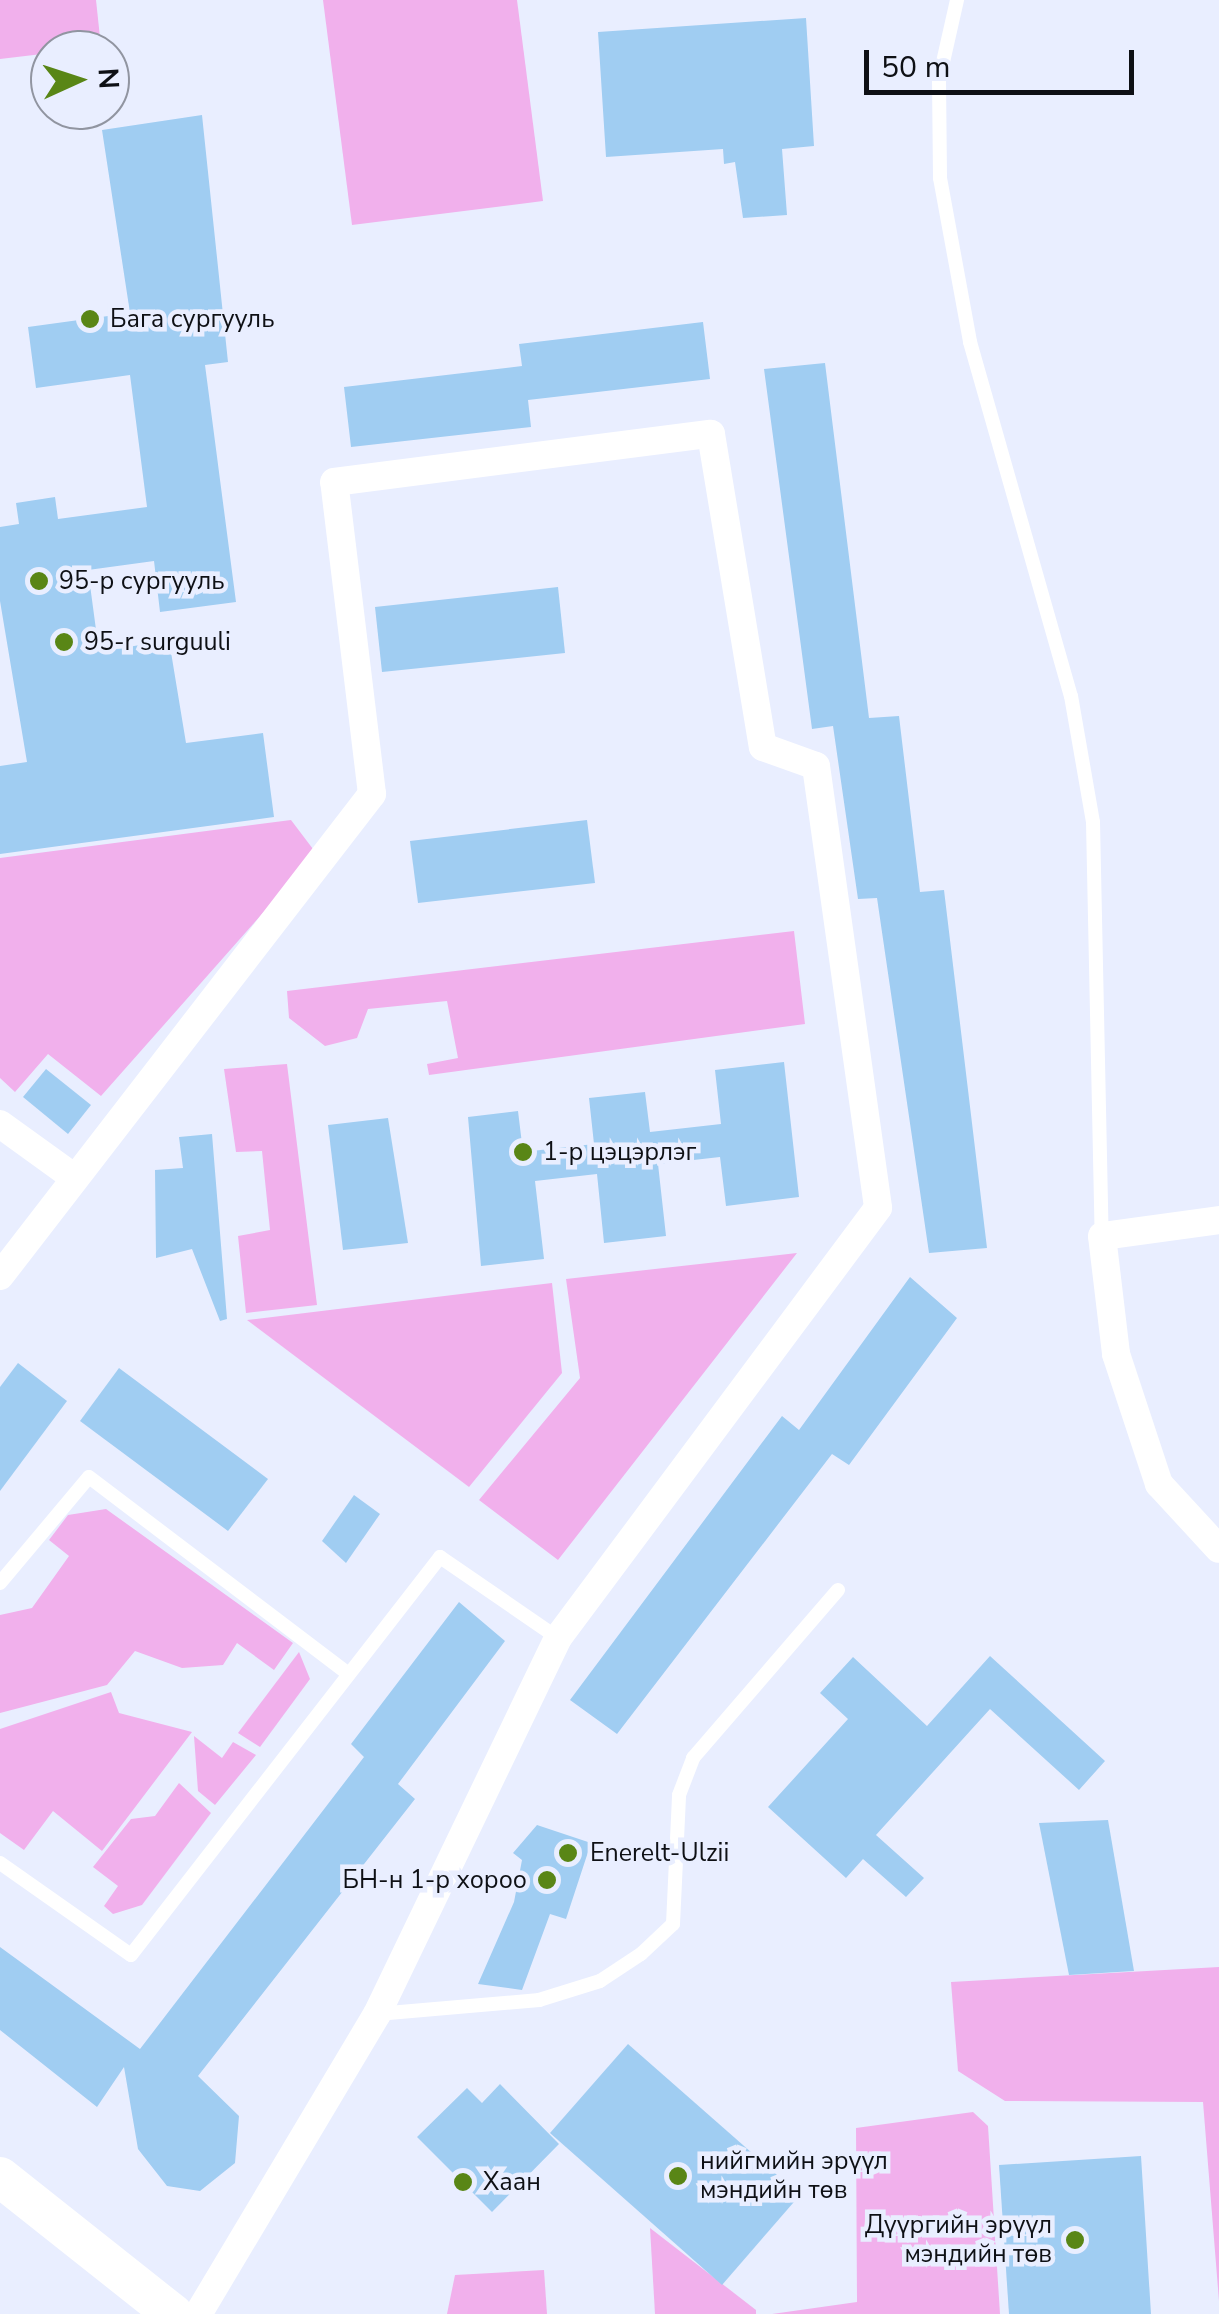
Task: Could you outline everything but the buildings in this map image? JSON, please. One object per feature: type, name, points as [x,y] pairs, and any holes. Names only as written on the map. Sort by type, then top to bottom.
[{"type":"main road","points":[[0,2177],[173,2314]]},
{"type":"street","points":[[0,1276],[372,794],[334,482],[712,434],[764,747],[816,766],[878,1208],[558,1638],[377,2014],[198,2314]]},
{"type":"street","points":[[0,1124],[76,1178]]},
{"type":"street","points":[[1219,1220],[1102,1236],[1116,1354],[1160,1484],[1219,1549]]},
{"type":"lane","points":[[958,0],[940,80],[940,178],[970,342],[1071,696],[1093,822],[1102,1236]]},
{"type":"lane","points":[[0,1583],[89,1476],[348,1674]]},
{"type":"lane","points":[[0,1864],[131,1955],[440,1557],[558,1638]]},
{"type":"lane","points":[[377,2014],[539,2000],[600,1982],[641,1954],[673,1924],[679,1795],[693,1758],[838,1590]]},
{"type":"shaded area","points":[[0,0],[96,0],[99,30],[30,30],[30,55],[0,59]]},
{"type":"shaded area","points":[[323,0],[517,0],[543,201],[352,225]]},
{"type":"shaded area","points":[[291,820],[316,853],[101,1096],[48,1054],[15,1092],[0,1078],[0,858]]},
{"type":"shaded area","points":[[794,931],[805,1024],[429,1075],[427,1064],[458,1058],[447,1001],[368,1009],[357,1038],[325,1046],[289,1018],[287,991]]},
{"type":"shaded area","points":[[287,1064],[317,1305],[246,1313],[238,1236],[270,1230],[262,1151],[236,1152],[224,1069]]},
{"type":"shaded area","points":[[797,1253],[558,1560],[479,1500],[580,1378],[566,1279]]},
{"type":"shaded area","points":[[552,1283],[562,1373],[469,1487],[247,1320]]},
{"type":"shaded area","points":[[106,1509],[293,1643],[274,1670],[237,1643],[223,1665],[182,1668],[135,1651],[107,1685],[0,1713],[0,1615],[32,1608],[69,1556],[49,1540],[68,1515]]},
{"type":"shaded area","points":[[299,1652],[310,1679],[260,1747],[238,1733]]},
{"type":"shaded area","points":[[111,1692],[119,1713],[192,1732],[102,1851],[53,1811],[24,1850],[0,1833],[0,1729]]},
{"type":"shaded area","points":[[194,1736],[222,1758],[233,1742],[256,1755],[215,1805],[198,1791]]},
{"type":"shaded area","points":[[179,1783],[211,1813],[142,1905],[113,1914],[104,1906],[118,1886],[93,1867],[131,1819],[155,1816]]},
{"type":"shaded area","points":[[1219,1967],[1219,2301],[1203,2102],[1005,2101],[958,2071],[951,1982]]},
{"type":"shaded area","points":[[973,2112],[988,2126],[1000,2314],[772,2314],[857,2302],[856,2128]]},
{"type":"shaded area","points":[[650,2228],[756,2310],[756,2314],[655,2314]]},
{"type":"shaded area","points":[[544,2270],[547,2314],[447,2314],[455,2275]]},
{"type":"place","name":"Бага сургууль","points":[[90,319]]},
{"type":"place","name":"95-р сургууль","points":[[39,581]]},
{"type":"place","name":"95-r surguuli","points":[[64,642]]},
{"type":"place","name":"1-р цэцэрлэг","points":[[523,1152]]},
{"type":"place","name":"Enerelt-Ulzii","points":[[568,1853]]},
{"type":"place","name":"БН-н 1-р хороо","points":[[547,1880]]},
{"type":"place","name":"нийгмийн эрүүл мэндийн төв","points":[[678,2176]]},
{"type":"place","name":"Хаан","points":[[463,2182]]},
{"type":"place","name":"Дүүргийн эрүүл мэндийн төв","points":[[1075,2240]]}]
